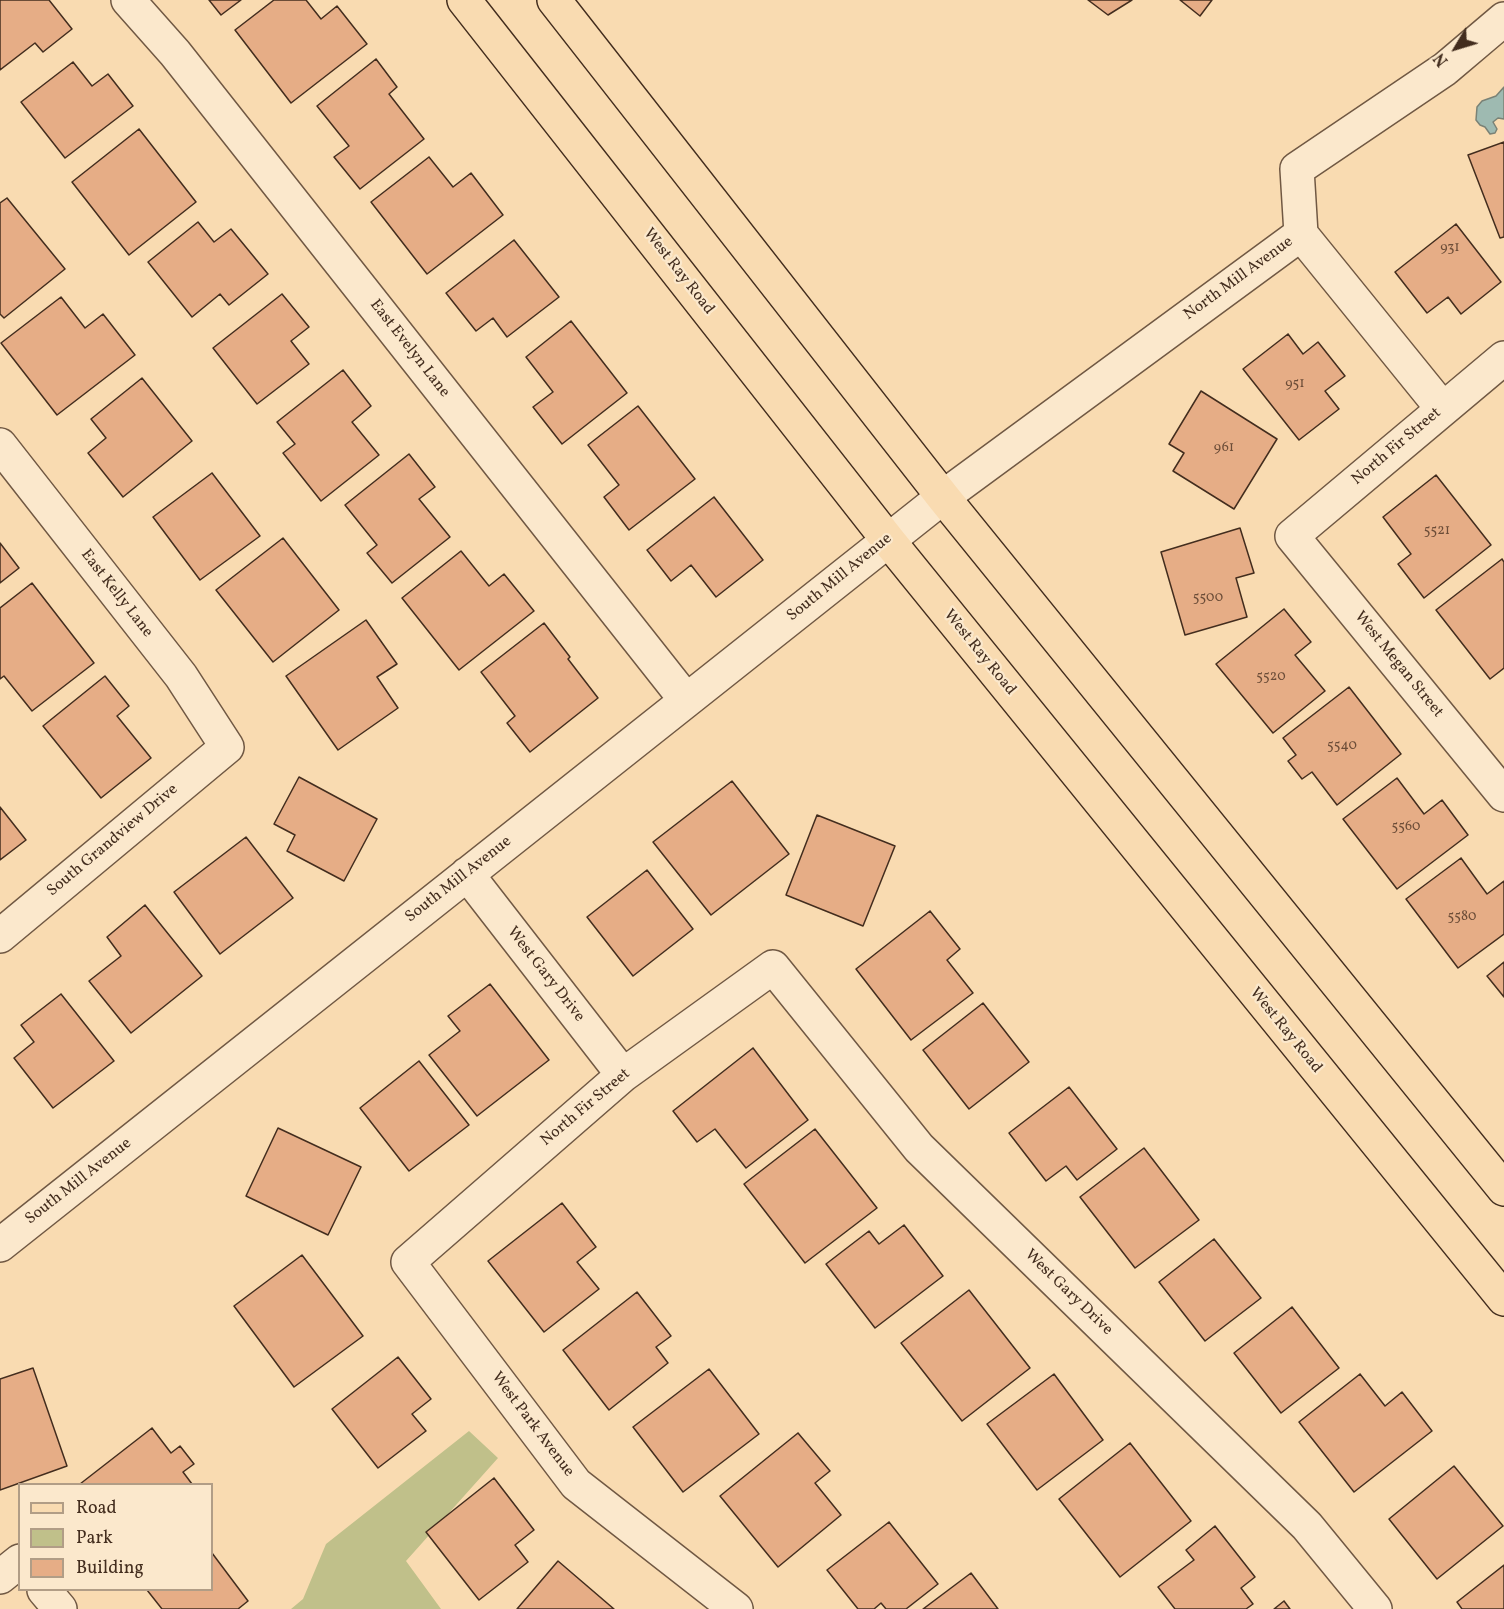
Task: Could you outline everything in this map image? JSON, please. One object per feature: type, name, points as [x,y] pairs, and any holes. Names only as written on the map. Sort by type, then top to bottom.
[{"type":"main road","name":"West Ray Road","points":[[464,0],[888,540],[1504,1299]]},
{"type":"main road","points":[[554,0],[931,506],[1504,1189]]},
{"type":"street","name":"East Evelyn Lane","points":[[128,0],[174,53],[686,700]]},
{"type":"street","name":"North Mill Avenue","points":[[931,506],[1301,234],[1297,169],[1446,69],[1504,19]]},
{"type":"street","points":[[1301,234],[1442,408]]},
{"type":"street","name":"North Fir Street","points":[[1292,536],[1504,358]]},
{"type":"street","name":"East Kelly Lane","points":[[0,445],[181,676],[226,747]]},
{"type":"street","name":"South Mill Avenue","points":[[0,1245],[931,506]]},
{"type":"street","name":"West Megan Street","points":[[1292,536],[1504,795]]},
{"type":"street","name":"South Grandview Drive","points":[[0,936],[226,747]]},
{"type":"street","name":"West Gary Drive","points":[[467,874],[623,1075]]},
{"type":"street","name":"North Fir Street","points":[[408,1262],[623,1075],[773,967]]},
{"type":"street","name":"West Gary Drive","points":[[773,967],[919,1148],[1307,1526],[1375,1609]]},
{"type":"street","name":"West Park Avenue","points":[[408,1262],[576,1484],[736,1609]]},
{"type":"street","points":[[0,1577],[18,1563]]},
{"type":"street","points":[[45,1591],[60,1609]]},
{"type":"green space","points":[[469,1431],[498,1458],[406,1561],[441,1609],[291,1609],[303,1599],[326,1544]]},
{"type":"water","points":[[1504,87],[1504,119],[1498,118],[1493,122],[1497,129],[1495,133],[1490,134],[1476,120],[1477,107],[1482,101],[1496,96]]},
{"type":"building","points":[[0,0],[49,0],[72,29],[43,52],[35,43],[0,70]]},
{"type":"building","points":[[209,0],[241,0],[221,15]]},
{"type":"building","points":[[274,0],[306,0],[321,19],[337,6],[367,44],[291,103],[235,30]]},
{"type":"building","points":[[1088,0],[1132,0],[1108,15]]},
{"type":"building","points":[[1180,0],[1212,0],[1200,16]]},
{"type":"building","points":[[376,59],[397,87],[389,94],[424,139],[360,189],[334,157],[349,146],[317,106]]},
{"type":"building","points":[[73,62],[92,86],[108,74],[133,106],[65,158],[21,102]]},
{"type":"building","points":[[139,129],[196,202],[129,255],[72,182]]},
{"type":"building","points":[[1504,142],[1504,237],[1500,238],[1468,155]]},
{"type":"building","points":[[429,157],[453,187],[471,173],[503,215],[427,274],[371,202]]},
{"type":"building","points":[[7,198],[65,269],[4,318],[0,314],[0,203]]},
{"type":"building","points":[[198,222],[214,242],[231,229],[268,274],[229,305],[220,294],[192,317],[148,262]]},
{"type":"building","points":[[1456,224],[1501,282],[1461,314],[1448,297],[1427,313],[1395,272]]},
{"type":"building","points":[[514,240],[559,297],[507,337],[493,318],[476,331],[446,293]]},
{"type":"building","points":[[282,294],[309,327],[291,341],[309,364],[257,404],[213,348]]},
{"type":"building","points":[[61,297],[85,328],[103,314],[135,355],[57,415],[1,343]]},
{"type":"building","points":[[571,321],[627,393],[562,444],[533,407],[553,392],[526,357]]},
{"type":"building","points":[[1288,334],[1303,354],[1318,342],[1345,376],[1325,391],[1339,409],[1299,440],[1243,369]]},
{"type":"building","points":[[343,370],[371,406],[352,422],[379,455],[321,501],[283,453],[295,444],[277,422]]},
{"type":"building","points":[[142,378],[192,441],[123,497],[88,453],[106,438],[91,419]]},
{"type":"building","points":[[1201,391],[1277,439],[1234,509],[1173,471],[1184,453],[1169,444]]},
{"type":"building","points":[[638,406],[695,479],[629,530],[604,497],[619,485],[588,445]]},
{"type":"building","points":[[409,454],[435,487],[419,499],[450,537],[392,583],[367,553],[377,545],[345,505]]},
{"type":"building","points":[[212,473],[260,536],[200,580],[153,517]]},
{"type":"building","points":[[1436,475],[1491,545],[1424,598],[1398,564],[1411,554],[1383,517]]},
{"type":"building","points":[[714,497],[763,560],[716,597],[691,565],[671,581],[647,550]]},
{"type":"building","points":[[1240,528],[1254,573],[1236,578],[1247,617],[1185,635],[1161,552]]},
{"type":"building","points":[[283,538],[339,610],[273,662],[216,590]]},
{"type":"building","points":[[0,543],[19,568],[0,583]]},
{"type":"building","points":[[461,551],[489,586],[504,574],[534,611],[459,670],[402,598]]},
{"type":"building","points":[[1502,559],[1504,562],[1504,668],[1490,679],[1436,610]]},
{"type":"building","points":[[32,583],[94,663],[32,711],[4,676],[0,679],[0,608]]},
{"type":"building","points":[[1284,609],[1311,642],[1295,655],[1325,691],[1273,733],[1216,664]]},
{"type":"building","points":[[366,620],[397,664],[377,677],[398,708],[338,750],[286,676]]},
{"type":"building","points":[[544,623],[598,698],[530,752],[507,723],[515,716],[481,672]]},
{"type":"building","points":[[105,676],[129,706],[117,716],[151,758],[101,798],[43,726]]},
{"type":"building","points":[[1349,687],[1401,754],[1337,805],[1312,772],[1302,779],[1288,761],[1296,755],[1283,738]]},
{"type":"building","points":[[299,777],[377,819],[344,881],[287,851],[295,835],[274,824]]},
{"type":"building","points":[[1397,778],[1424,814],[1442,800],[1468,835],[1397,889],[1343,819]]},
{"type":"building","points":[[732,781],[789,854],[711,915],[653,842]]},
{"type":"building","points":[[0,807],[26,840],[0,860]]},
{"type":"building","points":[[817,815],[895,846],[863,926],[786,895]]},
{"type":"building","points":[[246,837],[293,898],[220,954],[174,892]]},
{"type":"building","points":[[1461,858],[1487,894],[1504,881],[1504,934],[1458,968],[1406,899]]},
{"type":"building","points":[[647,870],[693,929],[633,976],[587,917]]},
{"type":"building","points":[[145,905],[202,976],[131,1033],[89,981],[121,956],[107,937]]},
{"type":"building","points":[[930,911],[960,949],[947,960],[973,993],[911,1040],[856,969]]},
{"type":"building","points":[[1504,962],[1504,997],[1487,976]]},
{"type":"building","points":[[490,984],[549,1060],[477,1116],[429,1055],[460,1031],[448,1016]]},
{"type":"building","points":[[61,994],[114,1061],[53,1108],[14,1058],[34,1042],[21,1025]]},
{"type":"building","points":[[983,1003],[1029,1062],[969,1109],[923,1050]]},
{"type":"building","points":[[753,1048],[808,1120],[746,1168],[715,1129],[697,1142],[673,1111]]},
{"type":"building","points":[[419,1061],[469,1125],[409,1171],[360,1108]]},
{"type":"building","points":[[1069,1087],[1117,1149],[1077,1180],[1066,1166],[1046,1181],[1009,1133]]},
{"type":"building","points":[[278,1128],[361,1167],[328,1235],[246,1196]]},
{"type":"building","points":[[815,1129],[877,1208],[805,1263],[744,1184]]},
{"type":"building","points":[[1144,1148],[1199,1220],[1135,1268],[1080,1197]]},
{"type":"building","points":[[562,1203],[596,1247],[577,1262],[599,1289],[544,1332],[488,1261]]},
{"type":"building","points":[[904,1225],[943,1276],[875,1328],[826,1264],[869,1231],[879,1244]]},
{"type":"building","points":[[1214,1239],[1261,1298],[1205,1341],[1159,1282]]},
{"type":"building","points":[[302,1255],[363,1336],[294,1387],[234,1306]]},
{"type":"building","points":[[969,1290],[1030,1368],[962,1421],[901,1343]]},
{"type":"building","points":[[637,1292],[671,1336],[656,1347],[668,1363],[609,1410],[563,1350]]},
{"type":"building","points":[[1292,1307],[1339,1368],[1281,1413],[1234,1353]]},
{"type":"building","points":[[398,1357],[431,1399],[412,1414],[426,1431],[378,1468],[332,1409]]},
{"type":"building","points":[[33,1368],[67,1466],[0,1490],[0,1379]]},
{"type":"building","points":[[709,1369],[759,1434],[683,1492],[633,1427]]},
{"type":"building","points":[[1054,1374],[1103,1440],[1037,1490],[987,1424]]},
{"type":"building","points":[[1360,1374],[1385,1406],[1402,1392],[1432,1431],[1354,1492],[1299,1422]]},
{"type":"building","points":[[152,1428],[171,1453],[180,1446],[194,1464],[183,1472],[191,1483],[81,1483]]},
{"type":"building","points":[[798,1433],[830,1471],[815,1483],[841,1515],[778,1567],[720,1496]]},
{"type":"building","points":[[1130,1443],[1191,1521],[1120,1577],[1059,1499]]},
{"type":"building","points":[[1454,1466],[1503,1526],[1437,1579],[1389,1519]]},
{"type":"building","points":[[494,1478],[534,1530],[515,1545],[528,1562],[479,1600],[426,1532]]},
{"type":"building","points":[[889,1522],[938,1584],[906,1609],[886,1609],[881,1603],[874,1609],[858,1609],[827,1570]]},
{"type":"building","points":[[1215,1526],[1255,1577],[1241,1588],[1253,1604],[1246,1609],[1175,1609],[1158,1587],[1194,1560],[1186,1550]]},
{"type":"building","points":[[213,1554],[248,1601],[238,1609],[162,1609],[148,1591],[213,1591]]},
{"type":"building","points":[[558,1561],[614,1609],[517,1609]]},
{"type":"building","points":[[1504,1565],[1504,1609],[1462,1609],[1457,1602]]},
{"type":"building","points":[[971,1573],[998,1609],[923,1609]]},
{"type":"building","points":[[1284,1601],[1290,1609],[1274,1609]]}]
